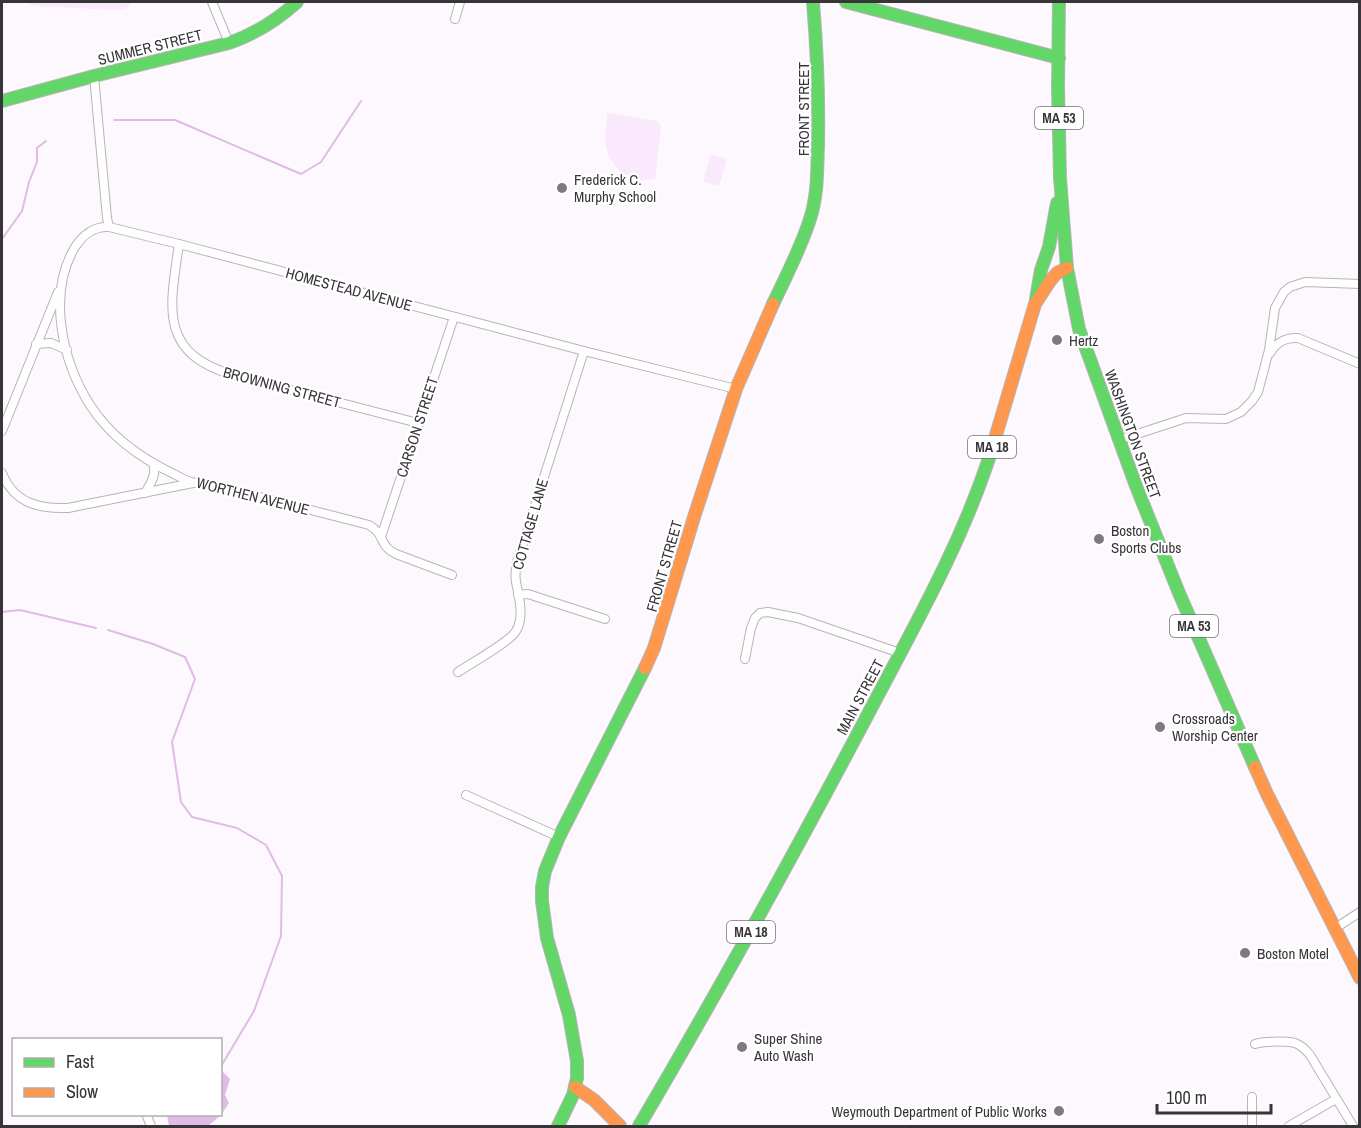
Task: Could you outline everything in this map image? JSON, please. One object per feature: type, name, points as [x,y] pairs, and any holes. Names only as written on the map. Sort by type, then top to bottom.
[{"type":"main road","name":"SUMMER STREET","points":[[2,101],[229,43],[262,29],[297,2]]},
{"type":"main road","name":"FRONT STREET","points":[[558,1126],[575,1087],[577,1067],[569,1015],[547,938],[542,901],[545,871],[559,837],[640,680],[654,648],[736,389],[811,218],[817,184],[819,111],[818,58],[813,2]]},
{"type":"main road","points":[[846,2],[1059,58]]},
{"type":"main road","name":"WASHINGTON STREET","points":[[1059,2],[1060,178],[1067,264],[1079,329],[1149,522],[1282,825],[1359,974]]},
{"type":"main road","points":[[1039,279],[1049,248],[1060,178]]},
{"type":"main road","points":[[1039,279],[1049,268],[1067,264]]},
{"type":"main road","name":"MAIN STREET","points":[[639,1126],[769,900],[955,547],[970,511],[1008,398],[1035,304],[1050,281],[1067,264]]},
{"type":"main road","name":"MA 18","points":[[1035,304],[1039,279]]},
{"type":"main road","points":[[575,1087],[598,1103],[620,1126]]},
{"type":"street","points":[[212,2],[229,43]]},
{"type":"street","points":[[455,19],[460,2]]},
{"type":"street","points":[[94,76],[108,227]]},
{"type":"street","name":"HOMESTEAD AVENUE","points":[[108,227],[736,389]]},
{"type":"street","name":"WORTHEN AVENUE","points":[[108,227],[93,229],[80,240],[70,258],[61,286],[60,316],[74,374],[91,407],[118,438],[153,463],[195,483],[214,485],[369,525],[379,532],[384,546],[396,554],[452,575]]},
{"type":"street","name":"BROWNING STREET","points":[[179,244],[172,291],[172,318],[177,334],[186,349],[199,361],[218,371],[418,423]]},
{"type":"street","points":[[1119,440],[1186,418],[1217,420],[1234,417],[1255,397],[1267,358],[1275,308],[1279,299],[1290,287],[1305,282],[1359,284]]},
{"type":"street","points":[[2,431],[61,286]]},
{"type":"street","name":"CARSON STREET","points":[[381,537],[453,317]]},
{"type":"street","points":[[1267,358],[1280,342],[1298,338],[1359,364]]},
{"type":"street","points":[[36,344],[51,343],[67,350]]},
{"type":"street","name":"COTTAGE LANE","points":[[458,672],[516,631],[521,612],[515,579],[517,562],[584,351]]},
{"type":"street","points":[[145,493],[154,474],[153,463]]},
{"type":"street","points":[[2,473],[7,485],[19,497],[47,508],[68,508],[195,483]]},
{"type":"street","points":[[518,595],[528,594],[605,619]]},
{"type":"street","points":[[745,659],[753,622],[758,615],[764,612],[775,612],[798,618],[900,653]]},
{"type":"street","points":[[466,795],[559,837]]},
{"type":"street","points":[[1334,929],[1359,912]]},
{"type":"street","points":[[1254,1044],[1261,1042],[1296,1043],[1304,1049],[1310,1055],[1353,1126]]},
{"type":"street","points":[[1252,1097],[1252,1126]]},
{"type":"street","points":[[1289,1126],[1336,1099]]},
{"type":"shaded area","points":[[22,2],[131,2],[127,8],[116,10],[36,6]]},
{"type":"shaded area","points":[[607,113],[657,121],[661,127],[655,179],[632,178],[613,163],[605,141]]},
{"type":"shaded area","points":[[711,154],[727,159],[719,186],[703,182]]},
{"type":"shaded area","points":[[222,1071],[230,1079],[225,1095],[229,1103],[222,1114]]},
{"type":"shaded area","points":[[167,1116],[220,1116],[208,1126],[169,1126]]},
{"type":"waterway","points":[[114,120],[175,120],[301,174],[321,162],[361,101]]},
{"type":"waterway","points":[[2,239],[22,211],[37,162],[37,148],[46,141]]},
{"type":"waterway","points":[[2,612],[20,610],[96,628]]},
{"type":"waterway","points":[[108,630],[185,657],[195,679],[172,742],[181,802],[192,817],[237,828],[266,845],[282,876],[281,936],[254,1011],[222,1065]]},
{"type":"traffic: fast","points":[[2,101],[229,43],[265,26],[297,2]]},
{"type":"traffic: fast","points":[[773,304],[806,230],[816,192],[818,109],[813,2]]},
{"type":"traffic: fast","points":[[846,2],[1059,58]]},
{"type":"traffic: fast","points":[[1059,2],[1060,178],[1067,268],[1079,329],[1136,486],[1179,593],[1255,767]]},
{"type":"traffic: fast","points":[[1036,299],[1057,203]]},
{"type":"traffic: fast","points":[[639,1126],[783,872],[917,621],[965,521],[991,452]]},
{"type":"traffic: fast","points":[[558,1126],[573,1095],[577,1078],[577,1061],[569,1015],[547,938],[542,901],[545,871],[559,837],[645,668]]},
{"type":"traffic: slow","points":[[991,452],[1035,304],[1057,273],[1067,268]]},
{"type":"traffic: slow","points":[[645,668],[654,648],[736,389],[773,304]]},
{"type":"traffic: slow","points":[[1255,767],[1360,978]]},
{"type":"traffic: slow","points":[[575,1087],[594,1100],[620,1126]]},
{"type":"place","name":"Frederick C. Murphy School","points":[[562,188]]},
{"type":"place","name":"Hertz","points":[[1057,340]]},
{"type":"place","name":"Boston Sports Clubs","points":[[1099,539]]},
{"type":"place","name":"Crossroads Worship Center","points":[[1160,727]]},
{"type":"place","name":"Boston Motel","points":[[1245,953]]},
{"type":"place","name":"Super Shine Auto Wash","points":[[742,1047]]},
{"type":"place","name":"Weymouth Department of Public Works","points":[[1059,1111]]}]
